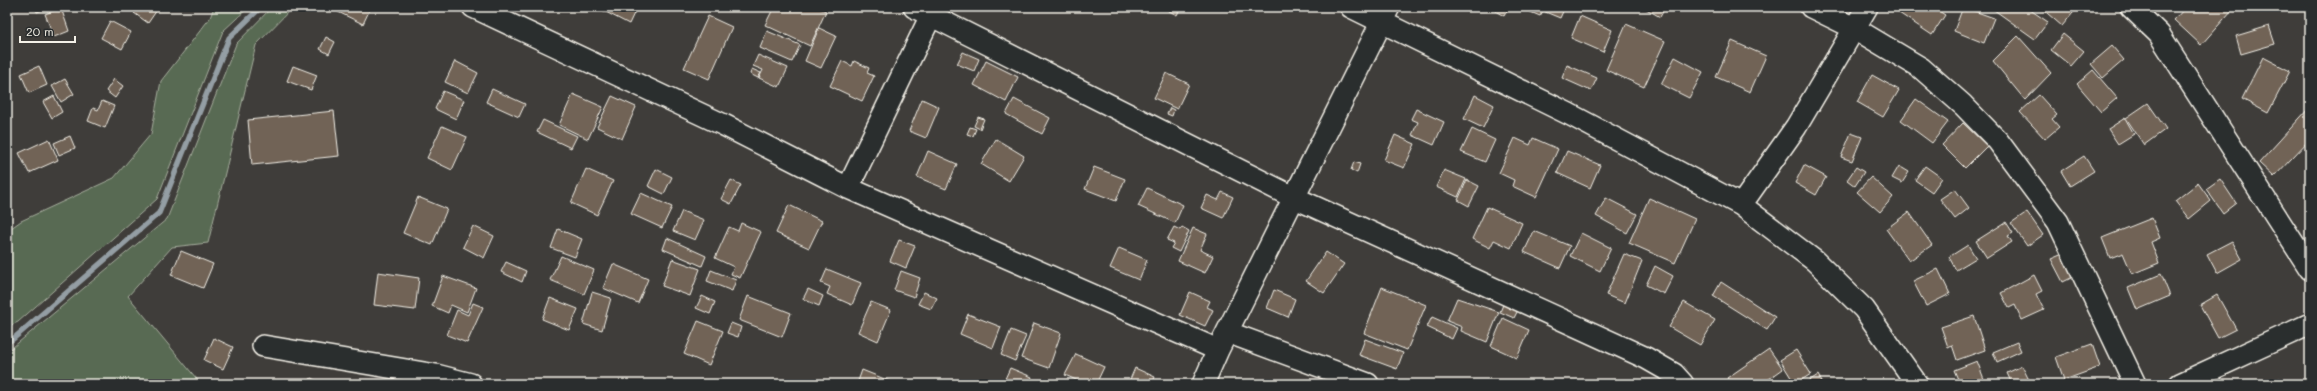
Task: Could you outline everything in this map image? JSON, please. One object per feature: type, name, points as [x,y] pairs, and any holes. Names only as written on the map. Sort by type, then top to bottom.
[{"type":"street","points":[[473,7],[724,125],[848,188],[1222,341],[1368,384]]},
{"type":"street","points":[[1351,7],[1385,14],[1568,114],[1741,205],[1815,261],[1864,309],[1917,384]]},
{"type":"street","points":[[1811,7],[1854,28],[1921,68],[1963,105],[1998,141],[2058,222],[2135,384]]},
{"type":"street","points":[[1741,205],[1796,127],[1867,7]]},
{"type":"street","points":[[2131,7],[2159,34],[2310,269]]},
{"type":"street","points":[[848,188],[926,10],[1293,197],[1646,358],[1674,374],[1683,384]]},
{"type":"street","points":[[1203,384],[1222,341],[1385,14]]},
{"type":"street","points":[[2180,384],[2310,324]]},
{"type":"street","points":[[263,346],[436,375],[471,384]]},
{"type":"green space","points":[[214,7],[249,7],[223,31],[157,199],[18,322],[7,327],[7,231],[21,221],[114,178],[151,134],[161,81],[210,18]]},
{"type":"green space","points":[[272,7],[293,7],[256,45],[208,243],[172,247],[128,296],[201,384],[7,384],[7,352],[167,219],[236,44]]},
{"type":"building","points":[[35,7],[52,7],[37,12]]},
{"type":"building","points":[[139,7],[159,7],[148,23],[134,13]]},
{"type":"building","points":[[333,7],[371,7],[363,24],[332,9]]},
{"type":"building","points":[[604,7],[637,7],[629,24],[602,10]]},
{"type":"building","points":[[774,7],[816,7],[826,11],[810,46],[765,25]]},
{"type":"building","points":[[1168,7],[1181,7],[1177,15],[1167,10]]},
{"type":"building","points":[[1488,7],[1509,7],[1504,16]]},
{"type":"building","points":[[1565,7],[1560,18],[1543,11],[1540,16],[1521,8]]},
{"type":"building","points":[[1643,7],[1662,7],[1665,8],[1660,17]]},
{"type":"building","points":[[1903,7],[1933,7],[1945,15],[1932,35],[1899,13]]},
{"type":"building","points":[[1963,7],[1994,18],[1984,43],[1954,31]]},
{"type":"building","points":[[1990,7],[2026,7],[2048,22],[2035,39]]},
{"type":"building","points":[[2040,7],[2078,7],[2062,26]]},
{"type":"building","points":[[2186,7],[2229,7],[2232,10],[2201,45],[2174,20]]},
{"type":"building","points":[[61,8],[69,31],[54,37],[45,14]]},
{"type":"building","points":[[708,16],[732,27],[709,79],[684,68]]},
{"type":"building","points":[[1580,16],[1612,30],[1603,52],[1571,38]]},
{"type":"building","points":[[110,21],[131,32],[122,49],[101,38]]},
{"type":"building","points":[[1626,24],[1665,41],[1644,87],[1606,70]]},
{"type":"building","points":[[2269,26],[2275,44],[2241,54],[2236,36]]},
{"type":"building","points":[[819,28],[836,36],[821,68],[805,61]]},
{"type":"building","points":[[767,31],[800,45],[792,62],[760,48]]},
{"type":"building","points":[[2063,34],[2084,51],[2071,66],[2051,50]]},
{"type":"building","points":[[2018,36],[2051,73],[2025,100],[1993,61]]},
{"type":"building","points":[[326,37],[335,42],[329,54],[320,49]]},
{"type":"building","points":[[1732,41],[1766,56],[1750,92],[1716,77]]},
{"type":"building","points":[[2112,46],[2124,60],[2103,78],[2091,64]]},
{"type":"building","points":[[963,52],[979,59],[974,71],[957,64]]},
{"type":"building","points":[[758,55],[788,68],[779,87],[759,78],[763,70],[753,66]]},
{"type":"building","points":[[1675,57],[1703,72],[1689,98],[1661,84]]},
{"type":"building","points":[[2263,57],[2290,71],[2268,113],[2242,99]]},
{"type":"building","points":[[455,61],[478,73],[468,93],[445,82]]},
{"type":"building","points":[[842,61],[852,66],[854,61],[869,68],[867,73],[874,76],[862,101],[830,86]]},
{"type":"building","points":[[986,61],[1018,77],[1006,102],[974,85]]},
{"type":"building","points":[[1567,65],[1597,78],[1591,91],[1562,78]]},
{"type":"building","points":[[39,66],[47,85],[29,93],[21,74]]},
{"type":"building","points":[[293,66],[317,75],[311,90],[287,81]]},
{"type":"building","points":[[752,69],[761,73],[758,78],[750,74]]},
{"type":"building","points":[[2093,70],[2117,98],[2101,112],[2077,84]]},
{"type":"building","points":[[1166,73],[1189,84],[1177,109],[1154,98]]},
{"type":"building","points":[[1872,75],[1899,90],[1883,117],[1857,102]]},
{"type":"building","points":[[65,79],[74,94],[61,102],[52,86]]},
{"type":"building","points":[[114,79],[123,86],[115,98],[106,91]]},
{"type":"building","points":[[492,89],[525,104],[519,117],[486,102]]},
{"type":"building","points":[[443,91],[464,100],[456,119],[435,109]]},
{"type":"building","points":[[573,94],[603,107],[588,139],[559,125]]},
{"type":"building","points":[[1475,95],[1494,105],[1483,128],[1464,119]]},
{"type":"building","points":[[2039,95],[2057,115],[2052,119],[2059,127],[2045,139],[2020,112]]},
{"type":"building","points":[[54,96],[62,112],[52,118],[43,102]]},
{"type":"building","points":[[612,96],[636,107],[622,139],[597,127]]},
{"type":"building","points":[[922,99],[939,107],[926,138],[909,131]]},
{"type":"building","points":[[1014,99],[1050,118],[1042,134],[1006,114]]},
{"type":"building","points":[[1916,99],[1948,122],[1932,143],[1901,120]]},
{"type":"building","points":[[102,101],[114,106],[105,128],[88,121],[93,108],[98,110]]},
{"type":"building","points":[[2148,103],[2166,129],[2144,145],[2126,118]]},
{"type":"building","points":[[2310,107],[2310,139],[2274,177],[2259,163]]},
{"type":"building","points":[[1170,108],[1174,110],[1172,116],[1167,114]]},
{"type":"building","points":[[1416,109],[1444,122],[1434,145],[1412,135],[1418,122],[1411,119]]},
{"type":"building","points":[[334,111],[339,156],[252,165],[248,120]]},
{"type":"building","points":[[978,117],[984,119],[980,129],[974,126]]},
{"type":"building","points":[[2125,118],[2134,134],[2118,144],[2108,129]]},
{"type":"building","points":[[543,120],[577,136],[571,148],[537,132]]},
{"type":"building","points":[[1963,123],[1987,146],[1965,168],[1942,145]]},
{"type":"building","points":[[442,126],[467,137],[452,170],[427,158]]},
{"type":"building","points":[[970,127],[976,129],[973,136],[967,134]]},
{"type":"building","points":[[1472,129],[1495,140],[1485,162],[1461,152]]},
{"type":"building","points":[[1851,133],[1862,137],[1852,161],[1841,157]]},
{"type":"building","points":[[1395,135],[1415,144],[1404,168],[1384,160]]},
{"type":"building","points":[[70,136],[75,148],[59,155],[54,143]]},
{"type":"building","points":[[1515,138],[1530,145],[1533,138],[1558,149],[1536,197],[1512,186],[1514,180],[1499,173]]},
{"type":"building","points":[[49,139],[58,160],[29,173],[19,153]]},
{"type":"building","points":[[996,139],[1024,156],[1009,181],[981,164]]},
{"type":"building","points":[[928,151],[957,164],[946,189],[917,177]]},
{"type":"building","points":[[1567,151],[1600,165],[1590,188],[1557,173]]},
{"type":"building","points":[[2084,156],[2094,171],[2070,186],[2061,171]]},
{"type":"building","points":[[1354,162],[1360,164],[1357,173],[1351,170]]},
{"type":"building","points":[[1804,165],[1826,177],[1816,195],[1795,183]]},
{"type":"building","points":[[1899,166],[1909,172],[1902,183],[1892,178]]},
{"type":"building","points":[[1925,166],[1942,178],[1932,192],[1915,180]]},
{"type":"building","points":[[1094,167],[1125,179],[1116,201],[1085,189]]},
{"type":"building","points":[[1856,167],[1864,172],[1855,186],[1847,180]]},
{"type":"building","points":[[586,169],[613,181],[597,215],[571,203]]},
{"type":"building","points":[[656,169],[672,177],[664,194],[648,186]]},
{"type":"building","points":[[1444,170],[1466,179],[1458,197],[1436,187]]},
{"type":"building","points":[[1871,177],[1893,197],[1880,212],[1857,192]]},
{"type":"building","points":[[2220,179],[2236,203],[2223,213],[2206,189]]},
{"type":"building","points":[[731,180],[741,185],[731,204],[721,199]]},
{"type":"building","points":[[1467,180],[1479,186],[1469,206],[1458,200]]},
{"type":"building","points":[[2198,183],[2211,201],[2189,219],[2175,201]]},
{"type":"building","points":[[1147,188],[1183,205],[1175,223],[1138,206]]},
{"type":"building","points":[[1955,189],[1969,208],[1955,219],[1940,199]]},
{"type":"building","points":[[1222,192],[1233,197],[1223,218],[1201,208],[1207,195],[1218,200]]},
{"type":"building","points":[[641,193],[672,207],[662,228],[631,214]]},
{"type":"building","points":[[418,197],[447,209],[432,245],[403,233]]},
{"type":"building","points":[[1606,198],[1637,214],[1627,233],[1596,216]]},
{"type":"building","points":[[1649,198],[1695,219],[1675,263],[1629,243]]},
{"type":"building","points":[[789,205],[822,221],[809,248],[776,233]]},
{"type":"building","points":[[1487,207],[1522,223],[1511,248],[1494,240],[1490,248],[1472,239]]},
{"type":"building","points":[[682,211],[704,220],[695,240],[673,231]]},
{"type":"building","points":[[1909,212],[1932,245],[1909,261],[1886,229]]},
{"type":"building","points":[[2027,212],[2043,235],[2027,246],[2011,223]]},
{"type":"building","points":[[2152,218],[2160,238],[2151,242],[2159,263],[2132,274],[2123,253],[2110,258],[2102,238]]},
{"type":"building","points":[[2006,222],[2013,233],[2008,236],[2012,242],[1987,258],[1976,241]]},
{"type":"building","points":[[741,223],[761,232],[740,278],[731,274],[734,267],[715,258],[729,227],[738,231]]},
{"type":"building","points":[[473,226],[494,236],[484,258],[463,247]]},
{"type":"building","points":[[1174,227],[1180,230],[1182,227],[1189,231],[1179,252],[1171,248],[1174,243],[1167,240]]},
{"type":"building","points":[[1193,228],[1207,234],[1200,250],[1213,256],[1205,273],[1178,261]]},
{"type":"building","points":[[558,229],[582,239],[575,257],[551,248]]},
{"type":"building","points":[[1534,231],[1570,246],[1560,268],[1524,252]]},
{"type":"building","points":[[1581,233],[1611,248],[1600,271],[1570,256]]},
{"type":"building","points":[[667,238],[706,256],[702,266],[663,249]]},
{"type":"building","points":[[899,240],[915,246],[906,268],[890,261]]},
{"type":"building","points":[[2232,241],[2242,259],[2217,273],[2207,254]]},
{"type":"building","points":[[1968,245],[1976,258],[1956,270],[1949,257]]},
{"type":"building","points":[[1119,248],[1147,260],[1139,280],[1110,268]]},
{"type":"building","points":[[181,251],[213,264],[203,288],[171,275]]},
{"type":"building","points":[[1326,252],[1344,264],[1324,293],[1306,281]]},
{"type":"building","points":[[2065,253],[2075,276],[2063,282],[2051,259]]},
{"type":"building","points":[[1624,254],[1642,261],[1625,303],[1606,295]]},
{"type":"building","points":[[561,256],[594,270],[584,294],[550,280]]},
{"type":"building","points":[[672,259],[700,269],[690,296],[662,286]]},
{"type":"building","points":[[506,262],[526,271],[522,282],[501,272]]},
{"type":"building","points":[[613,264],[648,279],[638,303],[603,288]]},
{"type":"building","points":[[1655,266],[1673,276],[1664,294],[1646,285]]},
{"type":"building","points":[[827,269],[861,283],[852,305],[827,294],[830,287],[821,283]]},
{"type":"building","points":[[1938,269],[1950,294],[1926,306],[1913,281]]},
{"type":"building","points":[[711,270],[736,280],[732,291],[707,281]]},
{"type":"building","points":[[901,271],[920,278],[914,297],[894,290]]},
{"type":"building","points":[[378,272],[419,278],[415,310],[374,305]]},
{"type":"building","points":[[2161,274],[2170,296],[2137,310],[2128,288]]},
{"type":"building","points":[[2034,275],[2042,291],[2036,294],[2044,310],[2022,320],[2015,305],[2009,308],[2001,293]]},
{"type":"building","points":[[443,276],[476,288],[467,312],[451,305],[448,313],[432,306]]},
{"type":"building","points":[[1721,282],[1775,317],[1767,330],[1713,296]]},
{"type":"building","points":[[1382,287],[1426,305],[1407,350],[1364,333]]},
{"type":"building","points":[[808,289],[823,296],[819,306],[803,299]]},
{"type":"building","points":[[1274,290],[1295,299],[1288,317],[1267,308]]},
{"type":"building","points":[[592,292],[611,298],[602,330],[583,324]]},
{"type":"building","points":[[924,292],[937,298],[931,309],[918,304]]},
{"type":"building","points":[[1190,292],[1210,301],[1207,307],[1213,310],[1205,326],[1180,315]]},
{"type":"building","points":[[2217,295],[2236,329],[2218,338],[2200,305]]},
{"type":"building","points":[[702,296],[715,302],[710,314],[696,308]]},
{"type":"building","points":[[748,296],[791,313],[782,337],[739,320]]},
{"type":"building","points":[[550,298],[578,309],[569,330],[542,319]]},
{"type":"building","points":[[1457,298],[1499,312],[1487,342],[1461,331],[1462,327],[1447,321]]},
{"type":"building","points":[[871,302],[891,310],[878,341],[858,332]]},
{"type":"building","points":[[1504,302],[1519,308],[1514,318],[1500,312]]},
{"type":"building","points":[[1684,302],[1715,320],[1700,345],[1669,327]]},
{"type":"building","points":[[473,303],[483,307],[467,343],[447,335],[457,310],[468,315]]},
{"type":"building","points":[[968,314],[1001,327],[993,348],[960,334]]},
{"type":"building","points":[[1974,316],[1985,350],[1957,360],[1952,345],[1948,347],[1941,327]]},
{"type":"building","points":[[1432,317],[1457,328],[1452,339],[1427,327]]},
{"type":"building","points":[[1503,318],[1529,330],[1517,358],[1491,346]]},
{"type":"building","points":[[698,321],[723,331],[709,365],[684,354]]},
{"type":"building","points":[[731,323],[741,327],[738,337],[727,333]]},
{"type":"building","points":[[1034,323],[1061,333],[1049,368],[1021,358]]},
{"type":"building","points":[[1011,330],[1026,336],[1015,361],[1001,355]]},
{"type":"building","points":[[214,338],[233,347],[223,369],[204,360]]},
{"type":"building","points":[[1365,339],[1403,353],[1397,369],[1359,355]]},
{"type":"building","points":[[2017,342],[2021,351],[1997,362],[1993,352]]},
{"type":"building","points":[[2092,344],[2100,367],[2064,380],[2056,357]]},
{"type":"building","points":[[1769,349],[1783,369],[1762,384],[1731,384],[1727,378]]},
{"type":"building","points":[[1796,350],[1811,374],[1795,384],[1780,360]]},
{"type":"building","points":[[1076,354],[1104,367],[1096,384],[1085,384],[1065,375]]},
{"type":"building","points":[[1977,361],[1984,379],[1971,384],[1960,384],[1954,370]]},
{"type":"building","points":[[2022,366],[2031,384],[2012,384],[2007,373]]},
{"type":"building","points":[[1010,368],[1032,377],[1029,384],[1012,384],[1004,381]]},
{"type":"building","points":[[1135,368],[1155,377],[1152,384],[1128,384]]},
{"type":"building","points":[[862,370],[897,384],[857,384]]},
{"type":"building","points":[[1818,375],[1823,384],[1804,384]]},
{"type":"building","points":[[311,378],[323,384],[308,384]]},
{"type":"building","points":[[2280,378],[2283,384],[2267,384]]},
{"type":"waterway","points":[[7,342],[13,339],[159,213],[229,38],[261,7]]}]
